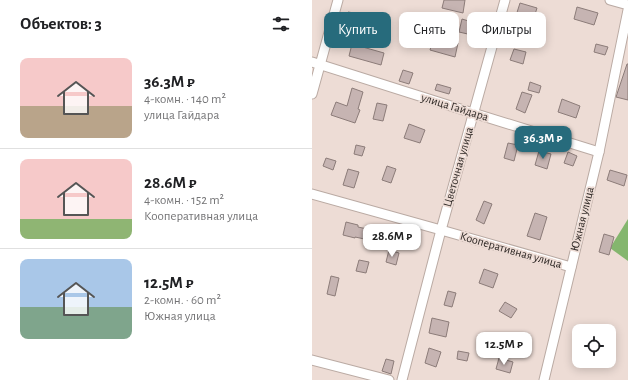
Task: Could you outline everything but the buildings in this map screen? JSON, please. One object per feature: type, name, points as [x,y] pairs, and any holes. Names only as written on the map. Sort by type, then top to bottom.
[{"type":"street","points":[[312,94],[316,63],[338,0]]},
{"type":"street","name":"Цветочная улица","points":[[402,380],[441,230],[505,0]]},
{"type":"street","points":[[610,0],[628,5]]},
{"type":"street","name":"Южная улица","points":[[544,380],[599,152],[628,10]]},
{"type":"street","name":"улица Гайдара","points":[[316,63],[599,152]]},
{"type":"street","name":"Кооперативная улица","points":[[312,194],[571,267]]},
{"type":"street","points":[[312,360],[389,380]]},
{"type":"green space","points":[[628,219],[628,261],[610,248]]}]
